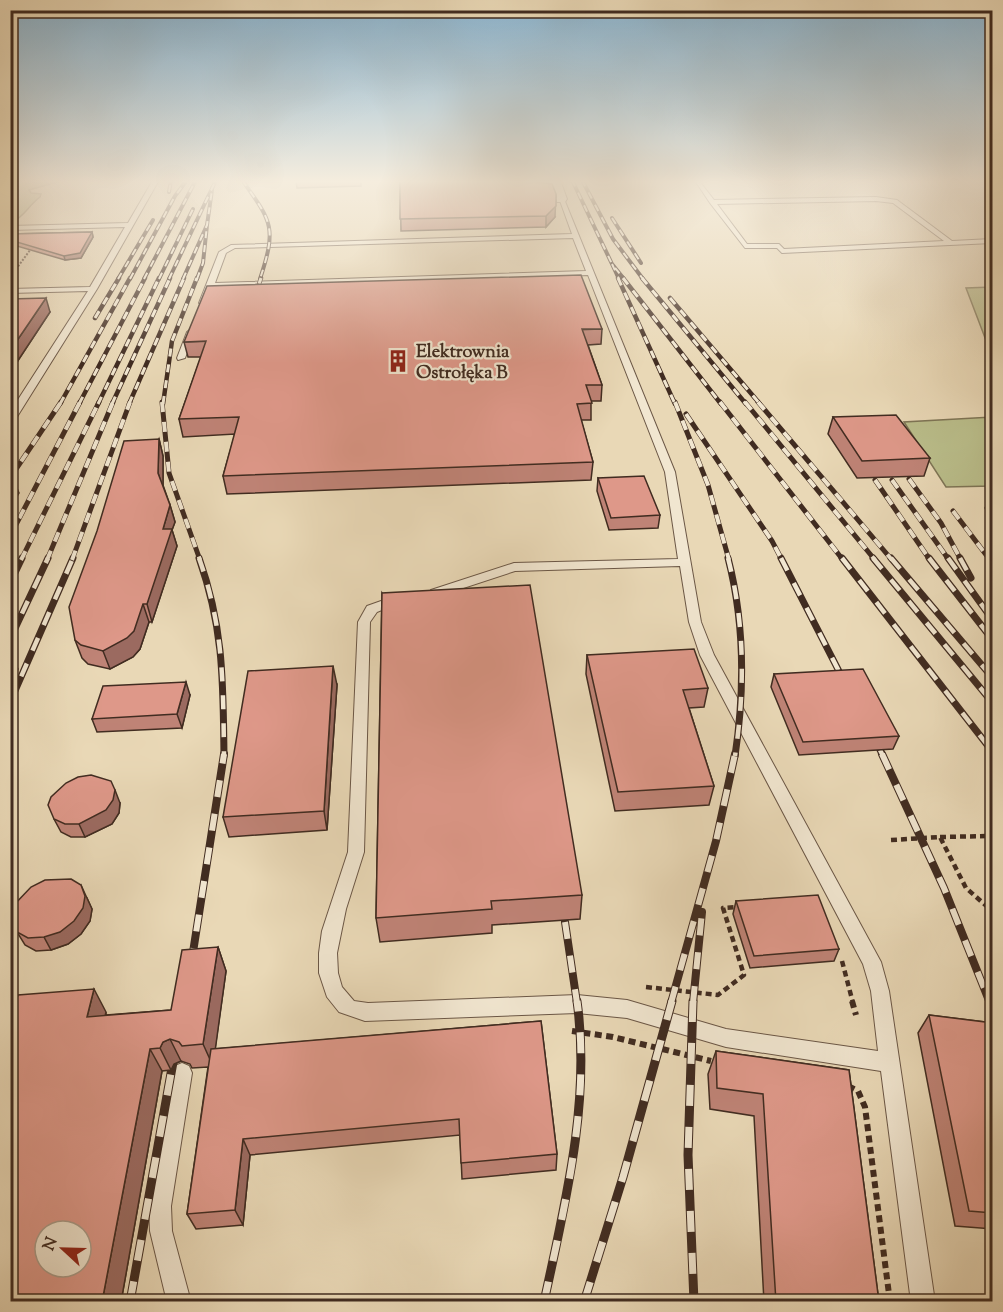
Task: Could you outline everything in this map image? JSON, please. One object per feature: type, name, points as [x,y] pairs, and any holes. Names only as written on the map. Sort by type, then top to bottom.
[{"type":"lane","points":[[10,420],[121,241]]},
{"type":"lane","points":[[198,316],[223,252],[233,246],[397,241]]},
{"type":"lane","points":[[578,241],[670,472],[695,622],[707,656],[872,962],[880,991],[923,1302]]},
{"type":"lane","points":[[741,241],[745,246],[779,246],[782,251],[988,241]]},
{"type":"lane","points":[[210,285],[591,273]]},
{"type":"lane","points":[[10,291],[93,289]]},
{"type":"lane","points":[[181,358],[194,327]]},
{"type":"lane","points":[[685,562],[514,567],[501,569],[444,592],[415,596],[372,609],[364,622],[356,852],[349,878],[339,897],[329,941],[330,979],[335,993],[347,1007],[368,1012],[530,1004],[597,1006],[648,1014],[726,1038],[889,1062]]},
{"type":"lane","points":[[179,1302],[162,1231],[160,1206],[182,1073]]},
{"type":"path","points":[[24,272],[12,272],[37,241]]},
{"type":"path","points":[[891,840],[993,836]]},
{"type":"path","points":[[940,837],[966,888],[993,911]]},
{"type":"path","points":[[640,987],[718,995],[744,975],[723,908],[744,906]]},
{"type":"path","points":[[563,1029],[613,1037],[720,1063]]},
{"type":"path","points":[[835,1083],[858,1091],[865,1107],[890,1302]]},
{"type":"green space","points":[[992,287],[992,356],[966,288]]},
{"type":"green space","points":[[992,417],[992,486],[946,487],[904,422]]},
{"type":"building","points":[[14,241],[87,241],[80,253],[64,256]]},
{"type":"building","name":"Elektrownia Ostrołęka B","points":[[581,275],[602,329],[582,329],[602,385],[586,385],[592,403],[577,404],[593,462],[223,476],[239,417],[179,419],[206,341],[184,342],[207,286]]},
{"type":"building","points":[[46,298],[12,348],[10,348],[10,299]]},
{"type":"building","points":[[896,415],[930,458],[862,461],[833,417]]},
{"type":"building","points":[[159,439],[158,473],[170,505],[163,529],[172,529],[147,604],[143,604],[134,631],[127,638],[103,651],[81,645],[75,640],[69,607],[97,531],[124,441]]},
{"type":"building","points":[[644,476],[660,515],[611,518],[598,478]]},
{"type":"building","points":[[530,585],[582,895],[491,901],[492,909],[376,918],[382,593]]},
{"type":"building","points":[[694,649],[708,688],[683,690],[714,786],[618,792],[587,655]]},
{"type":"building","points":[[10,663],[15,663],[10,673]]},
{"type":"building","points":[[333,666],[324,811],[223,817],[248,671]]},
{"type":"building","points":[[863,669],[899,736],[803,742],[774,674]]},
{"type":"building","points":[[186,682],[177,714],[92,719],[103,686]]},
{"type":"building","points":[[91,775],[111,781],[115,790],[113,800],[106,810],[79,824],[65,824],[54,819],[48,805],[51,797],[66,783],[78,777]]},
{"type":"building","points":[[71,879],[81,885],[85,896],[83,908],[74,921],[60,932],[44,937],[28,938],[17,932],[12,924],[11,915],[14,905],[31,887],[45,880]]},
{"type":"building","points":[[818,895],[839,949],[754,956],[736,901]]},
{"type":"building","points":[[218,947],[203,1044],[182,1046],[179,1042],[170,1039],[163,1042],[160,1048],[150,1049],[102,1302],[10,1302],[10,1020],[18,995],[94,989],[87,1017],[171,1010],[182,950]]},
{"type":"building","points":[[929,1015],[993,1023],[993,1213],[969,1211]]},
{"type":"building","points":[[541,1021],[557,1154],[461,1163],[459,1119],[243,1139],[235,1210],[187,1214],[211,1049]]},
{"type":"building","points":[[716,1051],[849,1070],[879,1302],[776,1302],[763,1094],[717,1088]]},
{"type":"railway","points":[[118,279],[140,241]]},
{"type":"railway","points":[[130,279],[150,241]]},
{"type":"railway","points":[[144,279],[164,241]]},
{"type":"railway","points":[[159,279],[177,241]]},
{"type":"railway","points":[[169,279],[187,241]]},
{"type":"railway","points":[[183,279],[200,241]]},
{"type":"railway","points":[[197,279],[203,263],[205,241]]},
{"type":"railway","points":[[260,279],[270,241]]},
{"type":"railway","points":[[601,241],[612,264]]},
{"type":"railway","points":[[615,241],[643,279]]},
{"type":"railway","points":[[627,241],[641,263]]},
{"type":"railway","points":[[612,264],[624,279]]},
{"type":"railway","points":[[612,264],[619,279]]},
{"type":"railway","points":[[95,318],[119,278]]},
{"type":"railway","points":[[60,404],[130,278]]},
{"type":"railway","points":[[79,404],[145,278]]},
{"type":"railway","points":[[98,404],[159,278]]},
{"type":"railway","points":[[112,404],[170,278]]},
{"type":"railway","points":[[129,404],[184,278]]},
{"type":"railway","points":[[163,404],[172,341],[197,278]]},
{"type":"railway","points":[[254,299],[261,278]]},
{"type":"railway","points":[[618,278],[675,404]]},
{"type":"railway","points":[[623,278],[721,404]]},
{"type":"railway","points":[[642,278],[746,404]]},
{"type":"railway","points":[[670,298],[760,404]]},
{"type":"railway","points":[[10,478],[61,402]]},
{"type":"railway","points":[[10,536],[80,402]]},
{"type":"railway","points":[[21,560],[99,402]]},
{"type":"railway","points":[[47,560],[113,402]]},
{"type":"railway","points":[[72,560],[130,402]]},
{"type":"railway","points":[[162,402],[169,473],[200,560]]},
{"type":"railway","points":[[675,402],[708,485],[729,560]]},
{"type":"railway","points":[[720,402],[843,560]]},
{"type":"railway","points":[[745,402],[875,560]]},
{"type":"railway","points":[[758,402],[892,560]]},
{"type":"railway","points":[[686,414],[772,541],[782,560]]},
{"type":"railway","points":[[909,479],[941,523],[961,560]]},
{"type":"railway","points":[[875,480],[930,560]]},
{"type":"railway","points":[[892,480],[949,560]]},
{"type":"railway","points":[[987,508],[992,515]]},
{"type":"railway","points":[[953,511],[990,560]]},
{"type":"railway","points":[[10,583],[22,558]]},
{"type":"railway","points":[[10,639],[48,558]]},
{"type":"railway","points":[[10,702],[73,558]]},
{"type":"railway","points":[[199,558],[218,632],[224,754]]},
{"type":"railway","points":[[728,558],[738,607],[742,657],[741,706],[735,756]]},
{"type":"railway","points":[[781,558],[845,683]]},
{"type":"railway","points":[[842,558],[992,751]]},
{"type":"railway","points":[[873,558],[992,702]]},
{"type":"railway","points":[[891,558],[992,677]]},
{"type":"railway","points":[[929,558],[992,639]]},
{"type":"railway","points":[[948,558],[992,619]]},
{"type":"railway","points":[[960,558],[971,578]]},
{"type":"railway","points":[[989,558],[992,562]]},
{"type":"railway","points":[[880,750],[882,754]]},
{"type":"railway","points":[[191,965],[224,754]]},
{"type":"railway","points":[[671,1003],[716,841],[735,754]]},
{"type":"railway","points":[[882,754],[944,888],[990,1003]]},
{"type":"railway","points":[[693,1003],[702,912]]},
{"type":"railway","points":[[565,922],[577,1003]]},
{"type":"railway","points":[[544,1302],[574,1152],[581,1076],[577,1001]]},
{"type":"railway","points":[[584,1302],[623,1177],[672,1001]]},
{"type":"railway","points":[[693,1001],[688,1155],[694,1302]]},
{"type":"railway","points":[[990,1001],[992,1007]]},
{"type":"railway","points":[[130,1302],[175,1051]]},
{"type":"place","name":"Elektrownia Ostrołęka B","points":[[398,361]]}]
